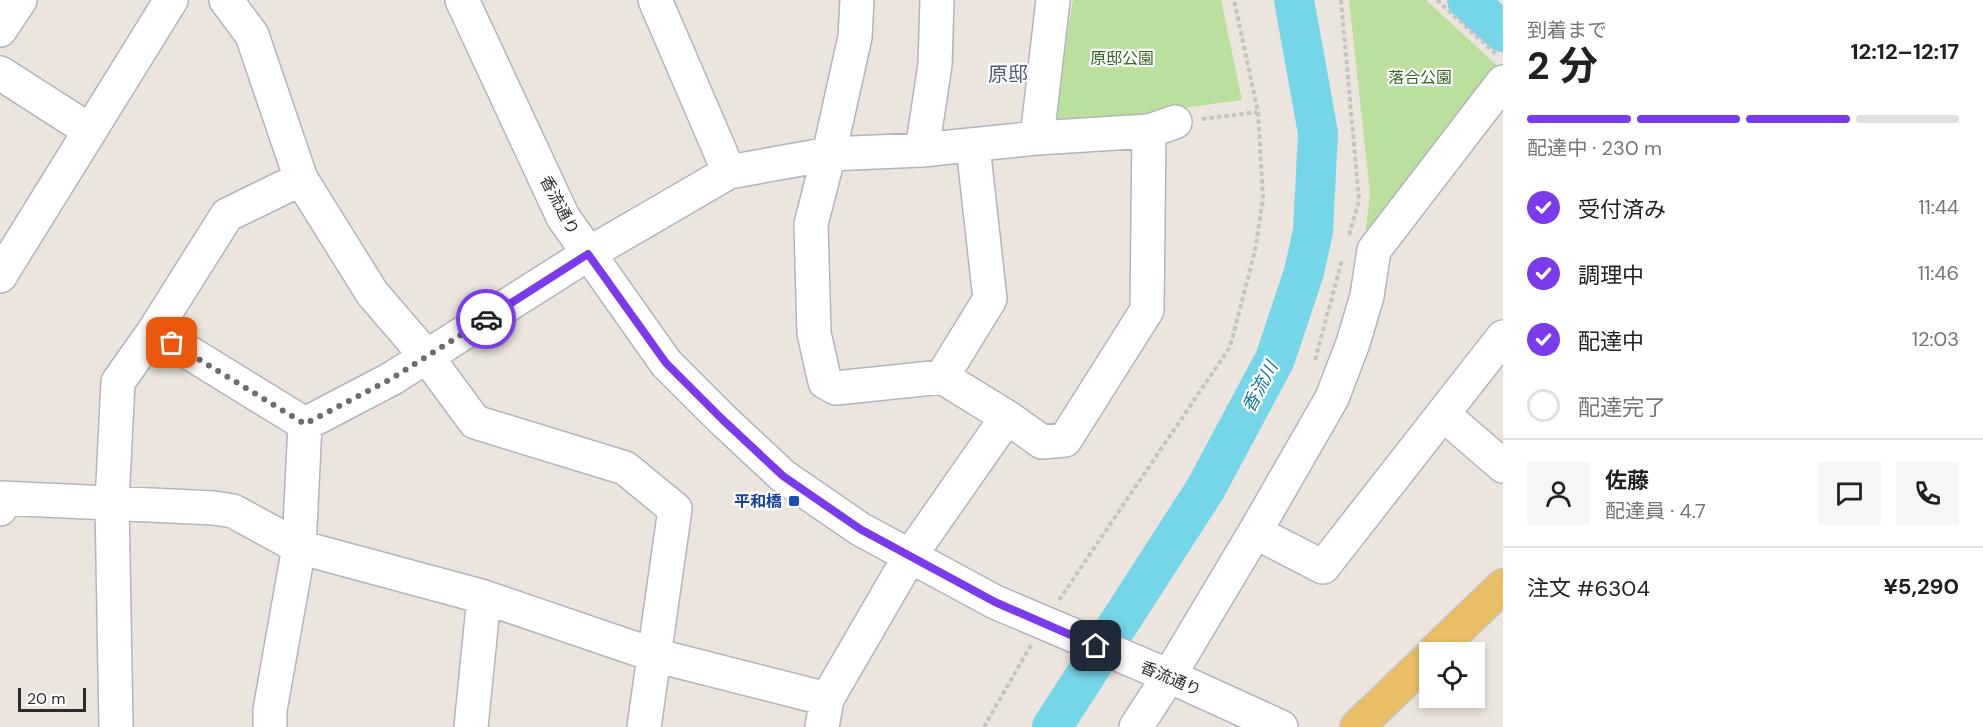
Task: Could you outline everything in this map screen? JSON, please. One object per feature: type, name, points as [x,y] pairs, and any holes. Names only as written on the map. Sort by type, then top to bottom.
[{"type":"main road","points":[[1444,642],[1503,586]]},
{"type":"main road","points":[[1357,727],[1419,668]]},
{"type":"street","points":[[0,30],[20,0]]},
{"type":"street","points":[[0,276],[171,0]]},
{"type":"street","points":[[226,0],[252,34],[301,179],[372,293],[427,357],[475,422],[625,468],[675,509],[644,727]]},
{"type":"street","name":"香流通り","points":[[462,0],[563,217],[666,363],[783,476],[860,529],[995,602],[1281,727]]},
{"type":"street","points":[[655,0],[729,172]]},
{"type":"street","points":[[305,424],[391,379],[588,254],[729,172],[829,154],[973,146],[1162,127],[1147,310],[1065,440],[1042,442],[1007,417],[942,377],[836,388],[825,382],[814,333],[811,224],[829,154],[855,37],[858,0]]},
{"type":"street","points":[[922,150],[935,65],[937,0]]},
{"type":"street","points":[[1037,138],[1053,0]]},
{"type":"street","points":[[0,73],[89,130]]},
{"type":"street","points":[[1136,727],[1161,673],[1255,532],[1332,398],[1353,343],[1367,296],[1374,250],[1503,82]]},
{"type":"street","points":[[942,377],[990,300],[973,146]]},
{"type":"street","points":[[116,727],[112,502],[118,382],[154,331],[226,215],[301,179]]},
{"type":"street","points":[[154,331],[305,424]]},
{"type":"street","points":[[1255,532],[1323,567],[1503,337]]},
{"type":"street","points":[[1443,414],[1503,466]]},
{"type":"street","points":[[0,502],[112,502],[233,511],[300,547],[484,597],[824,713],[910,556],[1007,417]]},
{"type":"street","points":[[270,727],[270,710],[300,547],[305,424]]},
{"type":"street","points":[[471,727],[484,597]]},
{"type":"path","points":[[984,727],[1230,347],[1254,251],[1263,198],[1258,112],[1234,0]]},
{"type":"path","points":[[1341,0],[1359,200],[1347,245]]},
{"type":"path","points":[[1437,0],[1503,61]]},
{"type":"path","points":[[1162,127],[1258,112]]},
{"type":"path","points":[[1312,370],[1343,256]]},
{"type":"green space","name":"原邸公園","points":[[1073,0],[1221,0],[1242,100],[1051,126]]},
{"type":"green space","name":"落合公園","points":[[1349,0],[1426,0],[1503,71],[1375,233],[1366,229],[1370,194]]},
{"type":"waterway","name":"香流川","points":[[1052,727],[1206,488],[1275,359],[1304,272],[1313,231],[1318,133],[1294,0]]},
{"type":"waterway","points":[[1467,0],[1503,32]]},
{"type":"way so far","points":[[172,343],[305,424],[391,379],[486,319]]},
{"type":"place","name":"平和橋","points":[[794,501]]},
{"type":"district","name":"原邸","points":[[1008,74]]},
{"type":"route","points":[[486,319],[588,254],[666,363],[783,476],[860,529],[995,602],[1096,646]]}]
